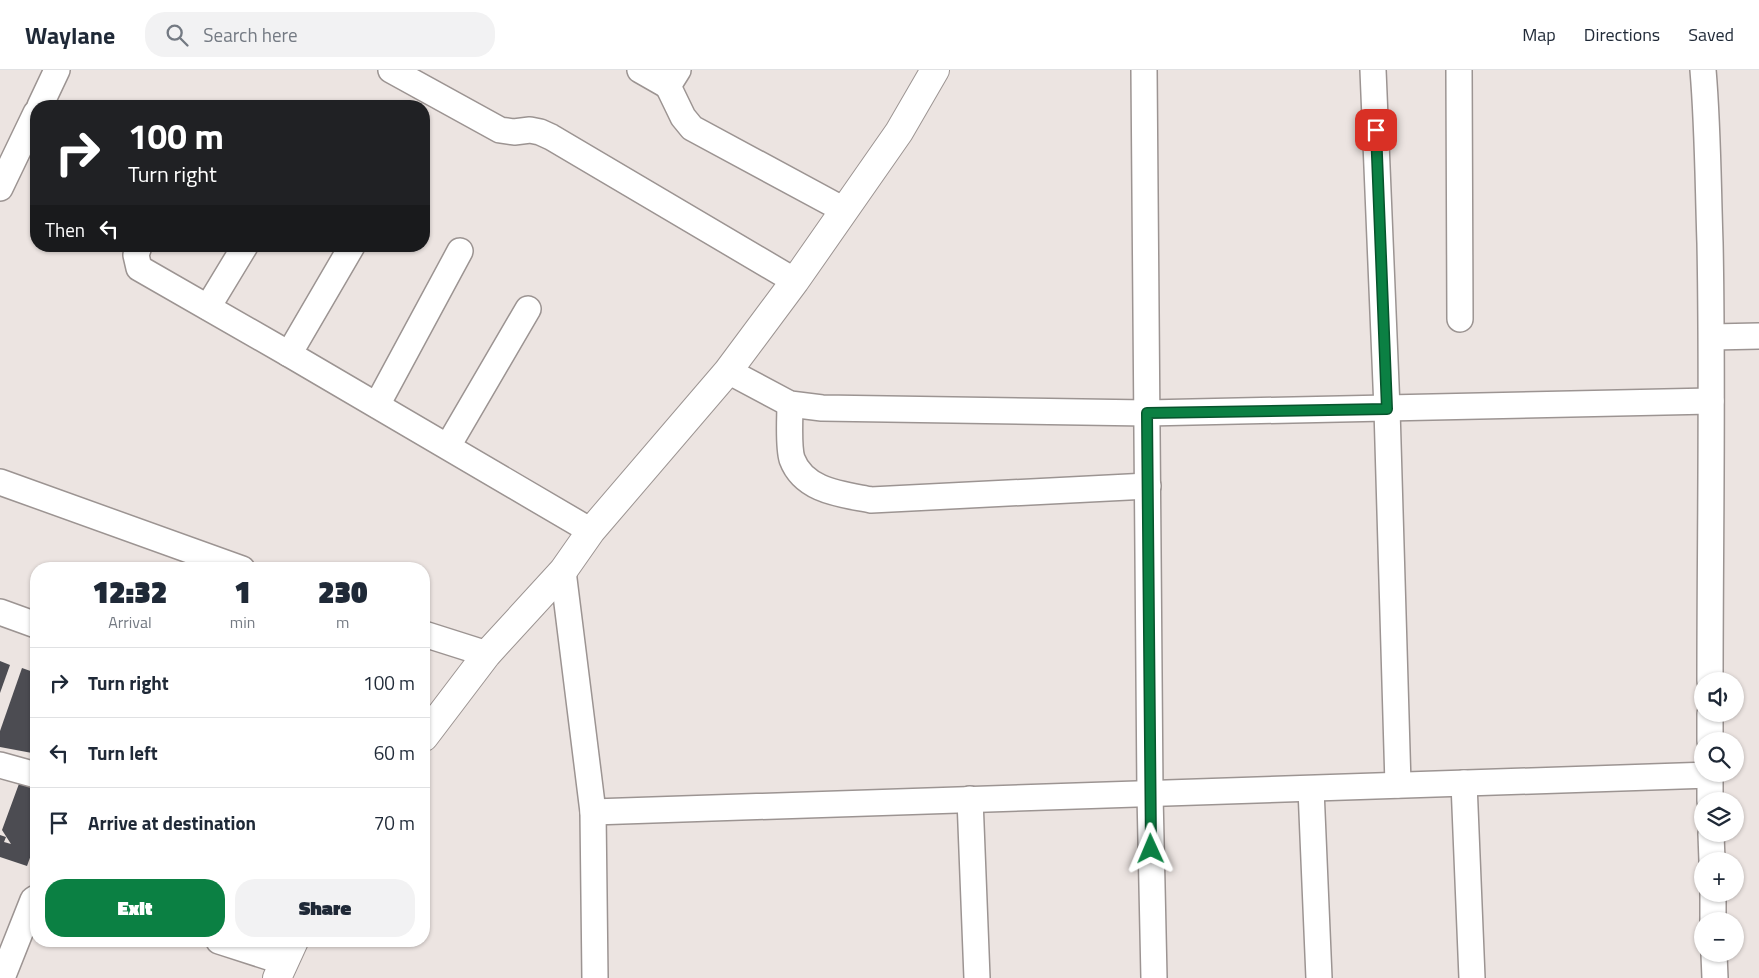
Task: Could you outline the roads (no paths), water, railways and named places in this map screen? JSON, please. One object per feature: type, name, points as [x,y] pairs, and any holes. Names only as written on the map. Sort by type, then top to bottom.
[{"type":"street","points":[[43,100],[57,70]]},
{"type":"street","points":[[391,70],[500,130],[514,132],[530,130],[551,137],[795,281]]},
{"type":"street","points":[[640,70],[673,78],[683,117],[692,128],[844,210]]},
{"type":"street","points":[[430,729],[487,654],[563,571],[591,531],[728,370],[795,281],[899,132],[935,70]]},
{"type":"street","points":[[1144,70],[1150,794],[1154,978]]},
{"type":"street","points":[[1373,70],[1387,409],[1398,785]]},
{"type":"street","points":[[1459,70],[1460,319]]},
{"type":"street","points":[[1703,70],[1707,109],[1712,337],[1710,672]]},
{"type":"street","points":[[0,188],[30,126]]},
{"type":"street","points":[[377,405],[460,251]]},
{"type":"street","points":[[137,252],[139,268],[290,354],[591,531]]},
{"type":"street","points":[[208,307],[241,252]]},
{"type":"street","points":[[290,354],[349,252]]},
{"type":"street","points":[[448,446],[528,309]]},
{"type":"street","points":[[1712,337],[1759,336]]},
{"type":"street","points":[[728,370],[790,404],[822,408],[1147,413],[1711,401]]},
{"type":"street","points":[[790,404],[792,458],[806,480],[829,491],[870,500],[1148,486]]},
{"type":"street","points":[[0,482],[223,562]]},
{"type":"street","points":[[563,571],[593,812],[595,978]]},
{"type":"street","points":[[0,612],[30,622]]},
{"type":"street","points":[[430,636],[487,654]]},
{"type":"street","points":[[0,764],[30,773]]},
{"type":"street","points":[[593,812],[1694,775]]},
{"type":"street","points":[[1464,783],[1472,978]]},
{"type":"street","points":[[1310,788],[1319,978]]},
{"type":"street","points":[[970,800],[977,978]]},
{"type":"street","points":[[2,978],[30,908]]},
{"type":"street","points":[[240,947],[285,960]]},
{"type":"street","points":[[1714,962],[1715,978]]}]
